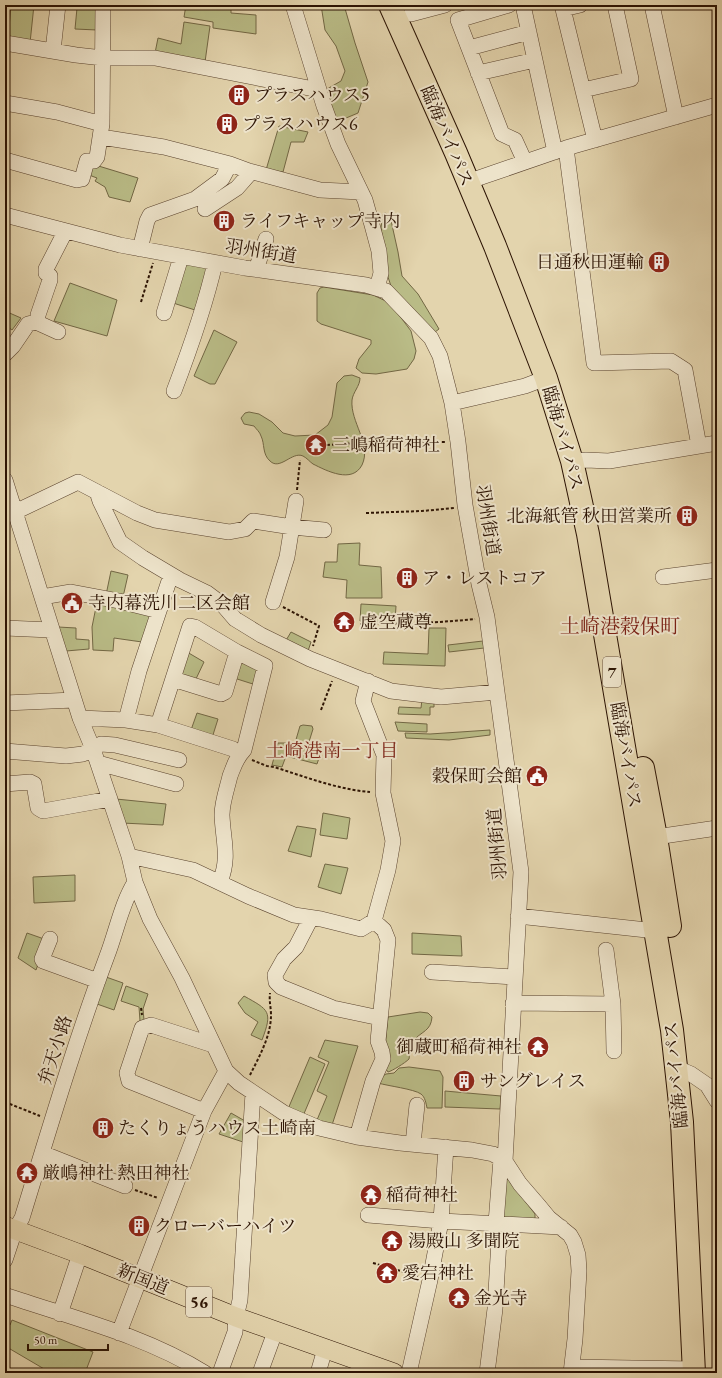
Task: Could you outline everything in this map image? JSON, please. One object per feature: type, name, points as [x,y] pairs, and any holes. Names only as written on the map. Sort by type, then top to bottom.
[{"type":"highway","name":"臨海バイパス","points":[[390,5],[473,180],[544,336],[572,411],[588,534],[672,1030],[698,1076]]},
{"type":"highway","name":"臨海バイパス","points":[[409,10],[473,180],[495,246],[579,460],[603,536],[656,837],[688,1037],[698,1076],[682,1122],[699,1372]]},
{"type":"main road","name":"新国道","points":[[10,1228],[80,1254],[275,1332],[394,1373]]},
{"type":"street","points":[[53,51],[58,5]]},
{"type":"street","points":[[5,160],[77,180],[82,179],[87,161],[94,161],[97,157],[102,130],[103,5]]},
{"type":"street","points":[[293,5],[324,106],[338,144],[365,200],[379,251],[381,273],[377,288]]},
{"type":"street","points":[[409,10],[445,5]]},
{"type":"street","points":[[510,5],[458,20],[502,134],[516,140],[525,162]]},
{"type":"street","points":[[523,5],[535,60],[561,150],[594,363],[671,361],[685,370],[699,446]]},
{"type":"street","points":[[580,5],[563,9],[595,140]]},
{"type":"street","points":[[583,90],[631,79],[615,5]]},
{"type":"street","points":[[652,5],[676,117]]},
{"type":"street","points":[[468,48],[529,32]]},
{"type":"street","points":[[5,43],[103,58],[155,58],[319,90]]},
{"type":"street","points":[[478,73],[535,60]]},
{"type":"street","points":[[5,103],[57,112],[102,130],[320,190],[361,192]]},
{"type":"street","points":[[473,180],[561,150],[717,105]]},
{"type":"street","points":[[140,249],[150,214],[195,198],[222,179],[230,164]]},
{"type":"street","points":[[205,209],[237,188],[251,172]]},
{"type":"street","name":"羽州街道","points":[[5,215],[64,232],[140,249],[256,270],[366,285],[377,288],[386,291],[431,338],[440,356],[452,403],[478,584],[487,617],[521,872],[498,1223],[495,1309],[487,1373]]},
{"type":"street","points":[[38,315],[50,280],[50,276],[46,273],[46,269],[64,232]]},
{"type":"street","points":[[256,270],[266,239]]},
{"type":"street","points":[[164,313],[181,257]]},
{"type":"street","points":[[174,391],[193,343],[208,293],[215,263]]},
{"type":"street","points":[[5,354],[13,346],[28,324],[36,322],[58,332]]},
{"type":"street","points":[[452,403],[476,396],[525,386],[546,378]]},
{"type":"street","points":[[579,460],[609,461],[717,443]]},
{"type":"street","points":[[5,480],[8,497],[15,512],[51,630],[80,718],[98,763],[129,856],[135,882],[150,919],[182,978],[226,1071],[249,1090],[284,1113],[319,1128],[357,1137],[472,1150],[493,1154],[503,1160],[520,1184],[549,1218],[570,1235],[574,1242],[578,1256],[577,1309],[571,1370],[699,1372]]},
{"type":"street","points":[[15,512],[78,482],[137,513],[155,520],[229,532],[245,529],[252,521],[292,528],[324,530]]},
{"type":"street","points":[[97,492],[120,542],[171,575],[213,597],[223,605],[235,619],[261,635],[310,659],[391,691],[441,697],[497,692]]},
{"type":"street","points":[[273,602],[287,557],[296,501]]},
{"type":"street","points":[[663,577],[717,570]]},
{"type":"street","points":[[126,720],[171,575]]},
{"type":"street","points":[[42,597],[71,592],[119,601],[159,611]]},
{"type":"street","points":[[158,725],[190,626],[195,627],[237,652],[265,666],[244,750],[235,760],[224,800],[222,814],[226,856],[224,871],[220,882]]},
{"type":"street","points":[[5,628],[51,630]]},
{"type":"street","points":[[173,679],[221,694],[225,692],[237,652]]},
{"type":"street","points":[[129,856],[193,870],[248,896],[294,915],[322,919],[361,929],[374,921],[388,870],[393,841],[383,793],[384,755],[364,701],[368,681]]},
{"type":"street","points":[[5,703],[74,700]]},
{"type":"street","points":[[80,718],[126,720],[158,725],[233,750],[240,754]]},
{"type":"street","points":[[5,752],[66,756],[83,754],[101,744],[179,760]]},
{"type":"street","points":[[98,763],[176,784]]},
{"type":"street","points":[[5,784],[30,782],[34,784],[38,808],[43,811],[110,799]]},
{"type":"street","points":[[656,837],[717,828]]},
{"type":"street","name":"弁天小路","points":[[5,1260],[10,1228],[22,1218],[98,981],[115,935],[128,892],[135,882]]},
{"type":"street","points":[[518,916],[656,932]]},
{"type":"street","points":[[311,918],[296,947],[281,964],[276,975],[276,982],[281,987],[333,1008],[380,1018]]},
{"type":"street","points":[[357,1137],[373,1082],[383,1059],[378,1041],[388,940],[384,930],[374,921]]},
{"type":"street","points":[[50,939],[42,961],[98,981]]},
{"type":"street","points":[[606,950],[613,1004],[614,1051]]},
{"type":"street","points":[[432,972],[514,977]]},
{"type":"street","points":[[513,1003],[613,1004]]},
{"type":"street","points":[[204,1110],[129,1081],[127,1073],[142,1028],[151,1025],[214,1045]]},
{"type":"street","points":[[119,1333],[204,1110],[226,1071]]},
{"type":"street","points":[[698,1076],[717,1101]]},
{"type":"street","points":[[220,1373],[235,1332],[236,1317],[240,1300],[249,1090]]},
{"type":"street","points":[[413,1144],[417,1105]]},
{"type":"street","points":[[409,1373],[430,1280],[441,1220],[446,1147]]},
{"type":"street","points":[[42,1153],[125,1186]]},
{"type":"street","points":[[368,1215],[561,1227]]},
{"type":"street","points":[[60,1314],[80,1254]]},
{"type":"street","points":[[5,1295],[119,1333],[154,1347],[204,1373]]},
{"type":"street","points":[[260,1373],[275,1332]]},
{"type":"street","points":[[318,1373],[325,1349]]},
{"type":"path","points":[[141,302],[156,252]]},
{"type":"path","points":[[327,444],[385,441],[458,442]]},
{"type":"path","points":[[296,501],[300,460]]},
{"type":"path","points":[[366,513],[422,511],[466,507]]},
{"type":"path","points":[[273,602],[319,626],[310,659]]},
{"type":"path","points":[[360,624],[399,624],[454,621],[487,617]]},
{"type":"path","points":[[321,710],[336,669]]},
{"type":"path","points":[[240,754],[266,766],[274,766],[326,784],[351,790],[383,793]]},
{"type":"path","points":[[249,1090],[271,1016],[269,1000],[270,990],[276,982]]},
{"type":"path","points":[[5,1102],[53,1120]]},
{"type":"path","points":[[125,1186],[168,1202]]},
{"type":"path","points":[[373,1263],[430,1280]]},
{"type":"green space","points":[[11,5],[34,5],[30,43],[8,39]]},
{"type":"green space","points":[[186,5],[231,5],[231,13],[256,15],[256,34],[213,28],[213,22],[184,17]]},
{"type":"green space","points":[[321,5],[344,5],[368,82],[358,113],[339,121],[334,118],[327,89],[341,81],[345,71],[336,46],[325,30]]},
{"type":"green space","points":[[77,8],[98,9],[97,30],[75,29]]},
{"type":"green space","points":[[184,22],[210,26],[205,62],[155,53],[158,38],[181,44]]},
{"type":"green space","points":[[279,126],[308,132],[304,142],[291,142],[283,172],[266,170]]},
{"type":"green space","points":[[92,164],[138,178],[130,202],[109,197],[105,187],[95,181],[97,178],[89,175]]},
{"type":"green space","points":[[385,213],[390,216],[402,276],[418,294],[439,329],[435,332],[391,286],[388,277],[381,227],[383,214]]},
{"type":"green space","points":[[183,263],[207,268],[195,310],[170,302]]},
{"type":"green space","points":[[70,283],[117,300],[107,336],[54,321]]},
{"type":"green space","points":[[324,287],[373,295],[390,303],[411,331],[416,351],[414,359],[407,369],[376,374],[362,373],[356,368],[359,359],[371,344],[371,340],[321,324],[317,321],[317,293],[320,288]]},
{"type":"green space","points":[[5,311],[21,318],[12,330],[5,325]]},
{"type":"green space","points":[[214,330],[237,342],[215,384],[210,384],[194,376]]},
{"type":"green space","points":[[352,375],[360,378],[352,400],[352,408],[363,441],[364,457],[362,465],[358,471],[352,474],[339,474],[325,470],[299,455],[278,464],[270,461],[267,458],[259,432],[254,426],[244,424],[241,418],[245,413],[249,412],[259,414],[272,422],[283,433],[295,436],[315,435],[328,425],[332,417],[337,383],[344,376]]},
{"type":"green space","points":[[360,543],[359,565],[381,567],[382,598],[346,598],[347,580],[323,577],[325,562],[337,562],[338,544]]},
{"type":"green space","points":[[111,571],[128,575],[123,597],[106,595]]},
{"type":"green space","points":[[97,602],[151,616],[142,642],[114,638],[113,651],[93,650],[92,627]]},
{"type":"green space","points":[[361,604],[396,606],[395,622],[360,621]]},
{"type":"green space","points":[[58,627],[76,628],[76,639],[89,640],[89,649],[66,651]]},
{"type":"green space","points":[[429,628],[446,628],[445,666],[383,664],[384,652],[428,654]]},
{"type":"green space","points":[[291,632],[311,642],[307,654],[285,642]]},
{"type":"green space","points":[[483,641],[484,648],[449,652],[448,645]]},
{"type":"green space","points":[[187,652],[204,662],[195,681],[177,675]]},
{"type":"green space","points":[[239,657],[260,669],[256,685],[234,678]]},
{"type":"green space","points":[[422,699],[434,699],[434,707],[430,707],[430,715],[398,714],[399,707],[421,708]]},
{"type":"green space","points":[[197,713],[218,719],[212,738],[191,730]]},
{"type":"green space","points":[[395,722],[427,724],[427,732],[398,731]]},
{"type":"green space","points":[[300,726],[312,726],[313,729],[308,745],[316,747],[313,756],[319,758],[317,764],[286,756],[282,767],[272,765],[278,743],[295,743]]},
{"type":"green space","points":[[490,730],[490,735],[449,740],[406,738],[405,733],[430,734]]},
{"type":"green space","points":[[116,799],[166,804],[163,825],[122,823]]},
{"type":"green space","points":[[323,813],[350,818],[347,839],[320,835]]},
{"type":"green space","points":[[297,826],[316,829],[311,857],[288,851]]},
{"type":"green space","points":[[325,864],[348,868],[341,894],[318,887]]},
{"type":"green space","points":[[75,875],[75,901],[34,903],[33,877]]},
{"type":"green space","points":[[27,933],[47,940],[36,970],[18,958]]},
{"type":"green space","points":[[412,933],[461,936],[462,956],[412,954]]},
{"type":"green space","points":[[106,977],[123,983],[114,1010],[97,1004]]},
{"type":"green space","points":[[126,986],[148,994],[143,1009],[144,1020],[140,1021],[139,1007],[121,1001]]},
{"type":"green space","points":[[244,996],[264,1008],[266,1012],[268,1017],[262,1040],[251,1035],[258,1022],[245,1013],[238,1003]]},
{"type":"green space","points":[[420,1012],[428,1013],[432,1017],[430,1025],[414,1040],[410,1049],[409,1059],[405,1063],[388,1072],[386,1069],[385,1047],[388,1017]]},
{"type":"green space","points":[[325,1040],[358,1046],[332,1125],[317,1120],[327,1096],[317,1091],[329,1062],[318,1057]]},
{"type":"green space","points":[[310,1057],[325,1064],[303,1116],[288,1109]]},
{"type":"green space","points":[[409,1067],[440,1071],[443,1077],[442,1108],[427,1108],[425,1100],[418,1092],[378,1083],[381,1077],[386,1074],[394,1073],[399,1068]]},
{"type":"green space","points":[[445,1091],[501,1096],[500,1109],[445,1107]]},
{"type":"green space","points":[[231,1113],[245,1121],[243,1142],[219,1134]]},
{"type":"green space","points":[[508,1179],[535,1214],[535,1219],[501,1221],[502,1180]]},
{"type":"green space","points":[[12,1320],[93,1352],[85,1373],[51,1373],[5,1346],[5,1323],[10,1325]]},
{"type":"place","name":"プラスハウス5","points":[[239,95]]},
{"type":"place","name":"プラスハウス6","points":[[227,124]]},
{"type":"place","name":"ライフキャップ寺内","points":[[224,221]]},
{"type":"place","name":"日通秋田運輸","points":[[659,262]]},
{"type":"place","name":"三嶋稲荷神社","points":[[316,445]]},
{"type":"place","name":"北海紙管 秋田営業所","points":[[687,516]]},
{"type":"place","name":"ア・レストコア","points":[[407,578]]},
{"type":"place","name":"寺内幕洗川二区会館","points":[[72,603]]},
{"type":"place","name":"虚空蔵尊","points":[[344,622]]},
{"type":"place","name":"穀保町会館","points":[[537,776]]},
{"type":"place","name":"御蔵町稲荷神社","points":[[538,1047]]},
{"type":"place","name":"サングレイス","points":[[464,1081]]},
{"type":"place","name":"たくりょうハウス土崎南","points":[[103,1128]]},
{"type":"place","name":"厳嶋神社 熱田神社","points":[[27,1173]]},
{"type":"place","name":"稲荷神社","points":[[371,1195]]},
{"type":"place","name":"クローバーハイツ","points":[[139,1226]]},
{"type":"place","name":"湯殿山 多聞院","points":[[392,1241]]},
{"type":"place","name":"愛宕神社","points":[[387,1273]]},
{"type":"place","name":"金光寺","points":[[459,1298]]},
{"type":"district","name":"土崎港穀保町","points":[[620,626]]},
{"type":"district","name":"土崎港南一丁目","points":[[332,750]]}]
